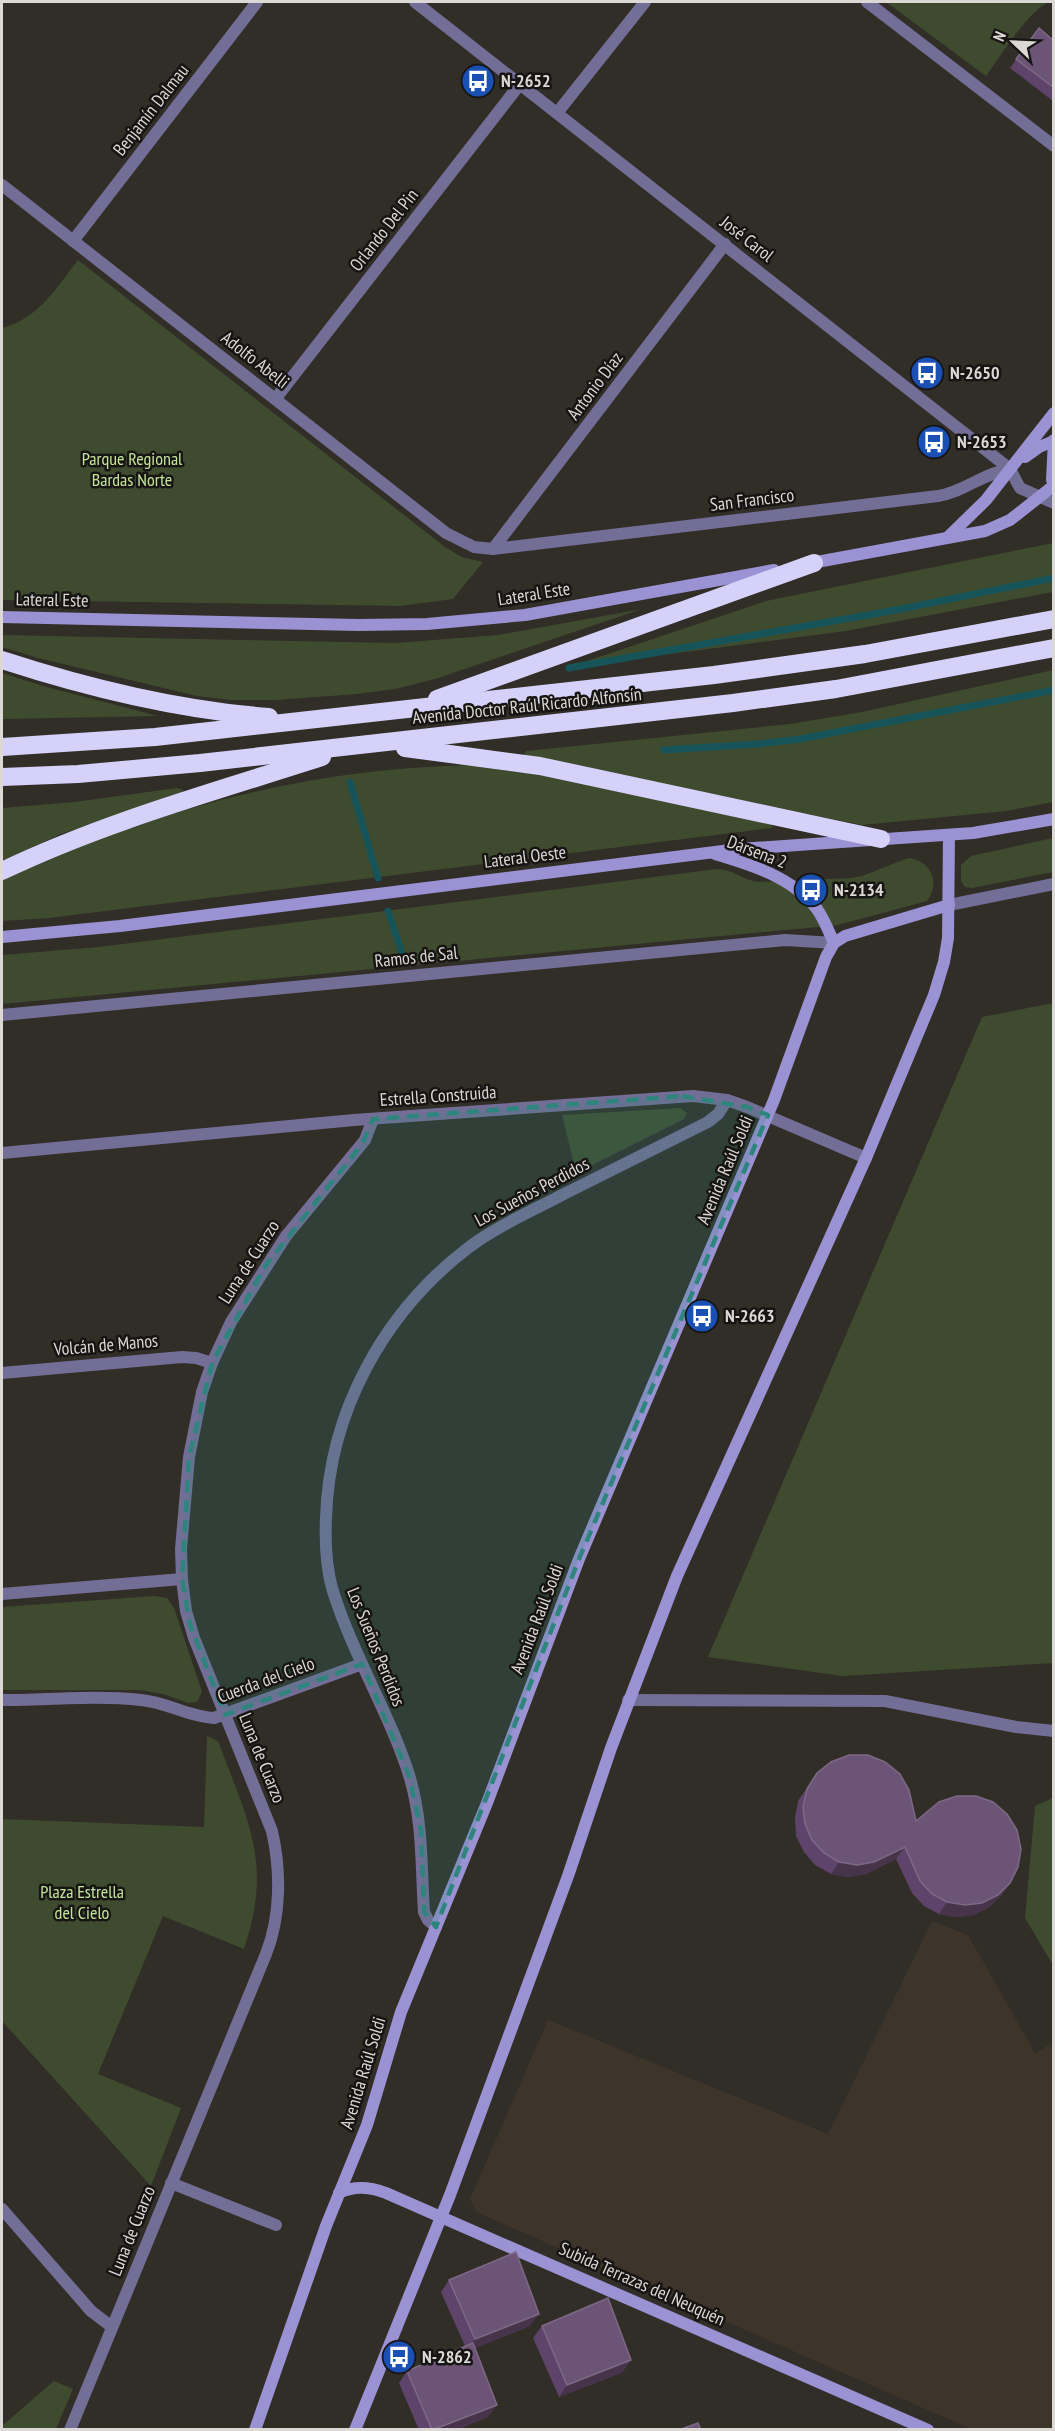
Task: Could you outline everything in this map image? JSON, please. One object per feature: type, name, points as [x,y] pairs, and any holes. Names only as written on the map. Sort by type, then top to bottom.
[{"type":"highway","points":[[407,709],[814,563]]},
{"type":"highway","name":"Avenida Doctor Raúl Ricardo Alfonsín","points":[[2,747],[155,737],[765,668],[907,647],[1053,619]]},
{"type":"highway","name":"Avenida Doctor Raúl Ricardo Alfonsín","points":[[2,777],[140,769],[782,697],[1053,648]]},
{"type":"highway","points":[[2,660],[156,701],[214,711],[309,721]]},
{"type":"highway","points":[[2,871],[57,846],[124,820],[366,745],[532,764],[881,839]]},
{"type":"main road","points":[[945,540],[976,512],[1053,413]]},
{"type":"main road","points":[[1010,469],[1031,452],[1053,441],[1053,484]]},
{"type":"main road","name":"Lateral Este","points":[[2,617],[359,625],[461,622],[554,610],[945,540],[998,526],[1040,498],[1053,484]]},
{"type":"main road","name":"Lateral Oeste","points":[[2,937],[120,926],[786,844],[987,832],[1053,819]]},
{"type":"main road","points":[[356,2430],[442,2216],[563,1889],[628,1700],[686,1555],[866,1158],[938,985],[946,950],[949,905],[949,835]]},
{"type":"main road","name":"Dársena 2","points":[[708,853],[749,864],[791,885],[818,910],[834,943]]},
{"type":"main road","points":[[834,943],[849,934],[949,905]]},
{"type":"main road","name":"Avenida Raúl Soldi","points":[[255,2430],[339,2193],[368,2125],[401,2012],[487,1803],[575,1569],[768,1115],[824,961],[834,943]]},
{"type":"main road","name":"Subida Terrazas del Neuquén","points":[[339,2193],[354,2188],[373,2188],[442,2216],[928,2430]]},
{"type":"street","name":"Benjamín Dalmau","points":[[73,241],[258,2]]},
{"type":"street","name":"José Carol","points":[[415,2],[1010,469],[1020,488],[1053,503]]},
{"type":"street","points":[[557,113],[645,2]]},
{"type":"street","points":[[867,2],[1053,146]]},
{"type":"street","name":"Orlando Del Pin","points":[[276,398],[520,84]]},
{"type":"street","name":"Adolfo Abelli","points":[[2,185],[455,538],[474,548],[493,549]]},
{"type":"street","name":"Antonio Díaz","points":[[493,549],[724,244]]},
{"type":"street","name":"San Francisco","points":[[493,549],[938,496],[957,492],[983,477],[1010,469]]},
{"type":"street","points":[[949,905],[1053,884]]},
{"type":"street","name":"Ramos de Sal","points":[[2,1015],[785,940],[834,943]]},
{"type":"street","name":"Estrella Construida","points":[[2,1153],[373,1119],[704,1096],[727,1100],[768,1115],[866,1158]]},
{"type":"street","name":"Los Sueños Perdidos","points":[[436,1927],[428,1920],[424,1912],[422,1840],[409,1776],[332,1585],[326,1547],[326,1508],[330,1468],[340,1427],[355,1390],[374,1354],[417,1297],[438,1274],[470,1246],[516,1219],[708,1122],[718,1114],[727,1100]]},
{"type":"street","name":"Luna de Cuarzo","points":[[70,2430],[266,1954],[274,1924],[278,1883],[274,1841],[190,1625],[182,1579],[182,1528],[189,1457],[198,1407],[212,1363],[231,1322],[265,1266],[297,1221],[362,1144],[373,1119]]},
{"type":"street","name":"Volcán de Manos","points":[[2,1373],[182,1357],[212,1363]]},
{"type":"street","points":[[2,1594],[182,1579]]},
{"type":"street","name":"Cuerda del Cielo","points":[[2,1700],[141,1700],[165,1704],[202,1717],[214,1718],[362,1664]]},
{"type":"street","points":[[628,1700],[885,1701],[1016,1727],[1053,1731]]},
{"type":"street","points":[[171,2183],[276,2225]]},
{"type":"street","points":[[2,2209],[91,2311],[112,2327]]},
{"type":"highlighted area","points":[[682,1096],[747,1107],[768,1115],[579,1559],[436,1927],[424,1912],[421,1831],[409,1776],[362,1664],[225,1715],[190,1625],[182,1579],[189,1457],[212,1363],[265,1266],[362,1144],[373,1119]]},
{"type":"shaded area","points":[[932,1921],[968,1935],[1035,2053],[1053,2043],[1053,2429],[971,2429],[476,2212],[470,2199],[548,2020],[828,2134]]},
{"type":"green space","points":[[886,2],[1049,2],[1024,24],[986,76]]},
{"type":"green space","name":"Parque Regional Bardas Norte","points":[[78,260],[445,547],[462,557],[483,562],[453,599],[400,606],[2,600],[2,328],[15,324],[36,310]]},
{"type":"green space","points":[[1053,543],[1053,592],[846,631],[569,667],[766,601]]},
{"type":"green space","points":[[642,609],[435,679],[395,689],[276,700],[230,700],[197,696],[38,658],[2,647],[2,635],[395,643],[498,635]]},
{"type":"green space","points":[[1053,670],[1053,802],[1006,811],[862,825],[524,755],[526,751],[790,724],[862,712]]},
{"type":"green space","points":[[2,673],[43,686],[158,716],[2,719]]},
{"type":"green space","points":[[479,765],[500,766],[770,824],[773,828],[49,918],[2,921],[2,880],[117,832],[175,813],[294,784],[355,774]]},
{"type":"green space","points":[[177,788],[183,790],[182,794],[61,834],[2,861],[2,808],[74,802]]},
{"type":"green space","points":[[1053,838],[1053,872],[972,888],[965,887],[961,881],[961,865],[971,856]]},
{"type":"green space","points":[[908,858],[923,863],[931,874],[933,887],[927,901],[838,925],[2,1004],[2,955],[99,947],[717,869],[758,882],[852,878]]},
{"type":"green space","points":[[1053,1003],[1053,1663],[842,1676],[708,1657],[982,1017]]},
{"type":"green space","points":[[680,1108],[687,1113],[684,1119],[576,1173],[562,1115]]},
{"type":"green space","points":[[155,1596],[167,1598],[174,1608],[202,1692],[197,1702],[188,1703],[163,1694],[140,1690],[2,1690],[2,1607]]},
{"type":"green space","name":"Plaza Estrella del Cielo","points":[[207,1736],[218,1741],[247,1819],[256,1866],[256,1891],[244,1949],[163,1916],[98,2074],[181,2108],[151,2186],[2,2021],[2,1819],[204,1827]]},
{"type":"green space","points":[[1053,1798],[1053,1965],[1025,1918],[1035,1806]]},
{"type":"green space","points":[[54,2381],[73,2389],[56,2429],[2,2429],[2,2426]]},
{"type":"building","points":[[1039,28],[1053,40],[1053,87],[1016,59]]},
{"type":"building","points":[[849,1755],[868,1755],[885,1762],[900,1774],[909,1790],[916,1821],[939,1802],[957,1796],[976,1796],[993,1802],[1007,1814],[1017,1830],[1021,1849],[1018,1867],[1010,1883],[998,1895],[982,1903],[965,1905],[947,1902],[932,1894],[920,1881],[905,1847],[874,1862],[857,1865],[839,1862],[824,1853],[812,1840],[805,1824],[803,1807],[807,1789],[817,1773],[831,1762]]},
{"type":"building","points":[[516,2252],[539,2314],[475,2339],[449,2280]]},
{"type":"building","points":[[608,2298],[631,2360],[567,2385],[542,2326]]},
{"type":"building","points":[[473,2343],[497,2405],[432,2430],[407,2371]]},
{"type":"building","points":[[698,2423],[701,2430],[679,2430]]},
{"type":"waterway","points":[[569,668],[901,609],[1054,578]]},
{"type":"waterway","points":[[664,750],[800,739],[1054,690]]},
{"type":"waterway","points":[[350,782],[378,878]]},
{"type":"waterway","points":[[388,911],[402,953]]},
{"type":"place","name":"N-2652","points":[[478,81]]},
{"type":"place","name":"N-2650","points":[[927,373]]},
{"type":"place","name":"N-2653","points":[[934,442]]},
{"type":"place","name":"N-2134","points":[[811,890]]},
{"type":"place","name":"N-2663","points":[[702,1316]]},
{"type":"place","name":"N-2862","points":[[399,2357]]}]
